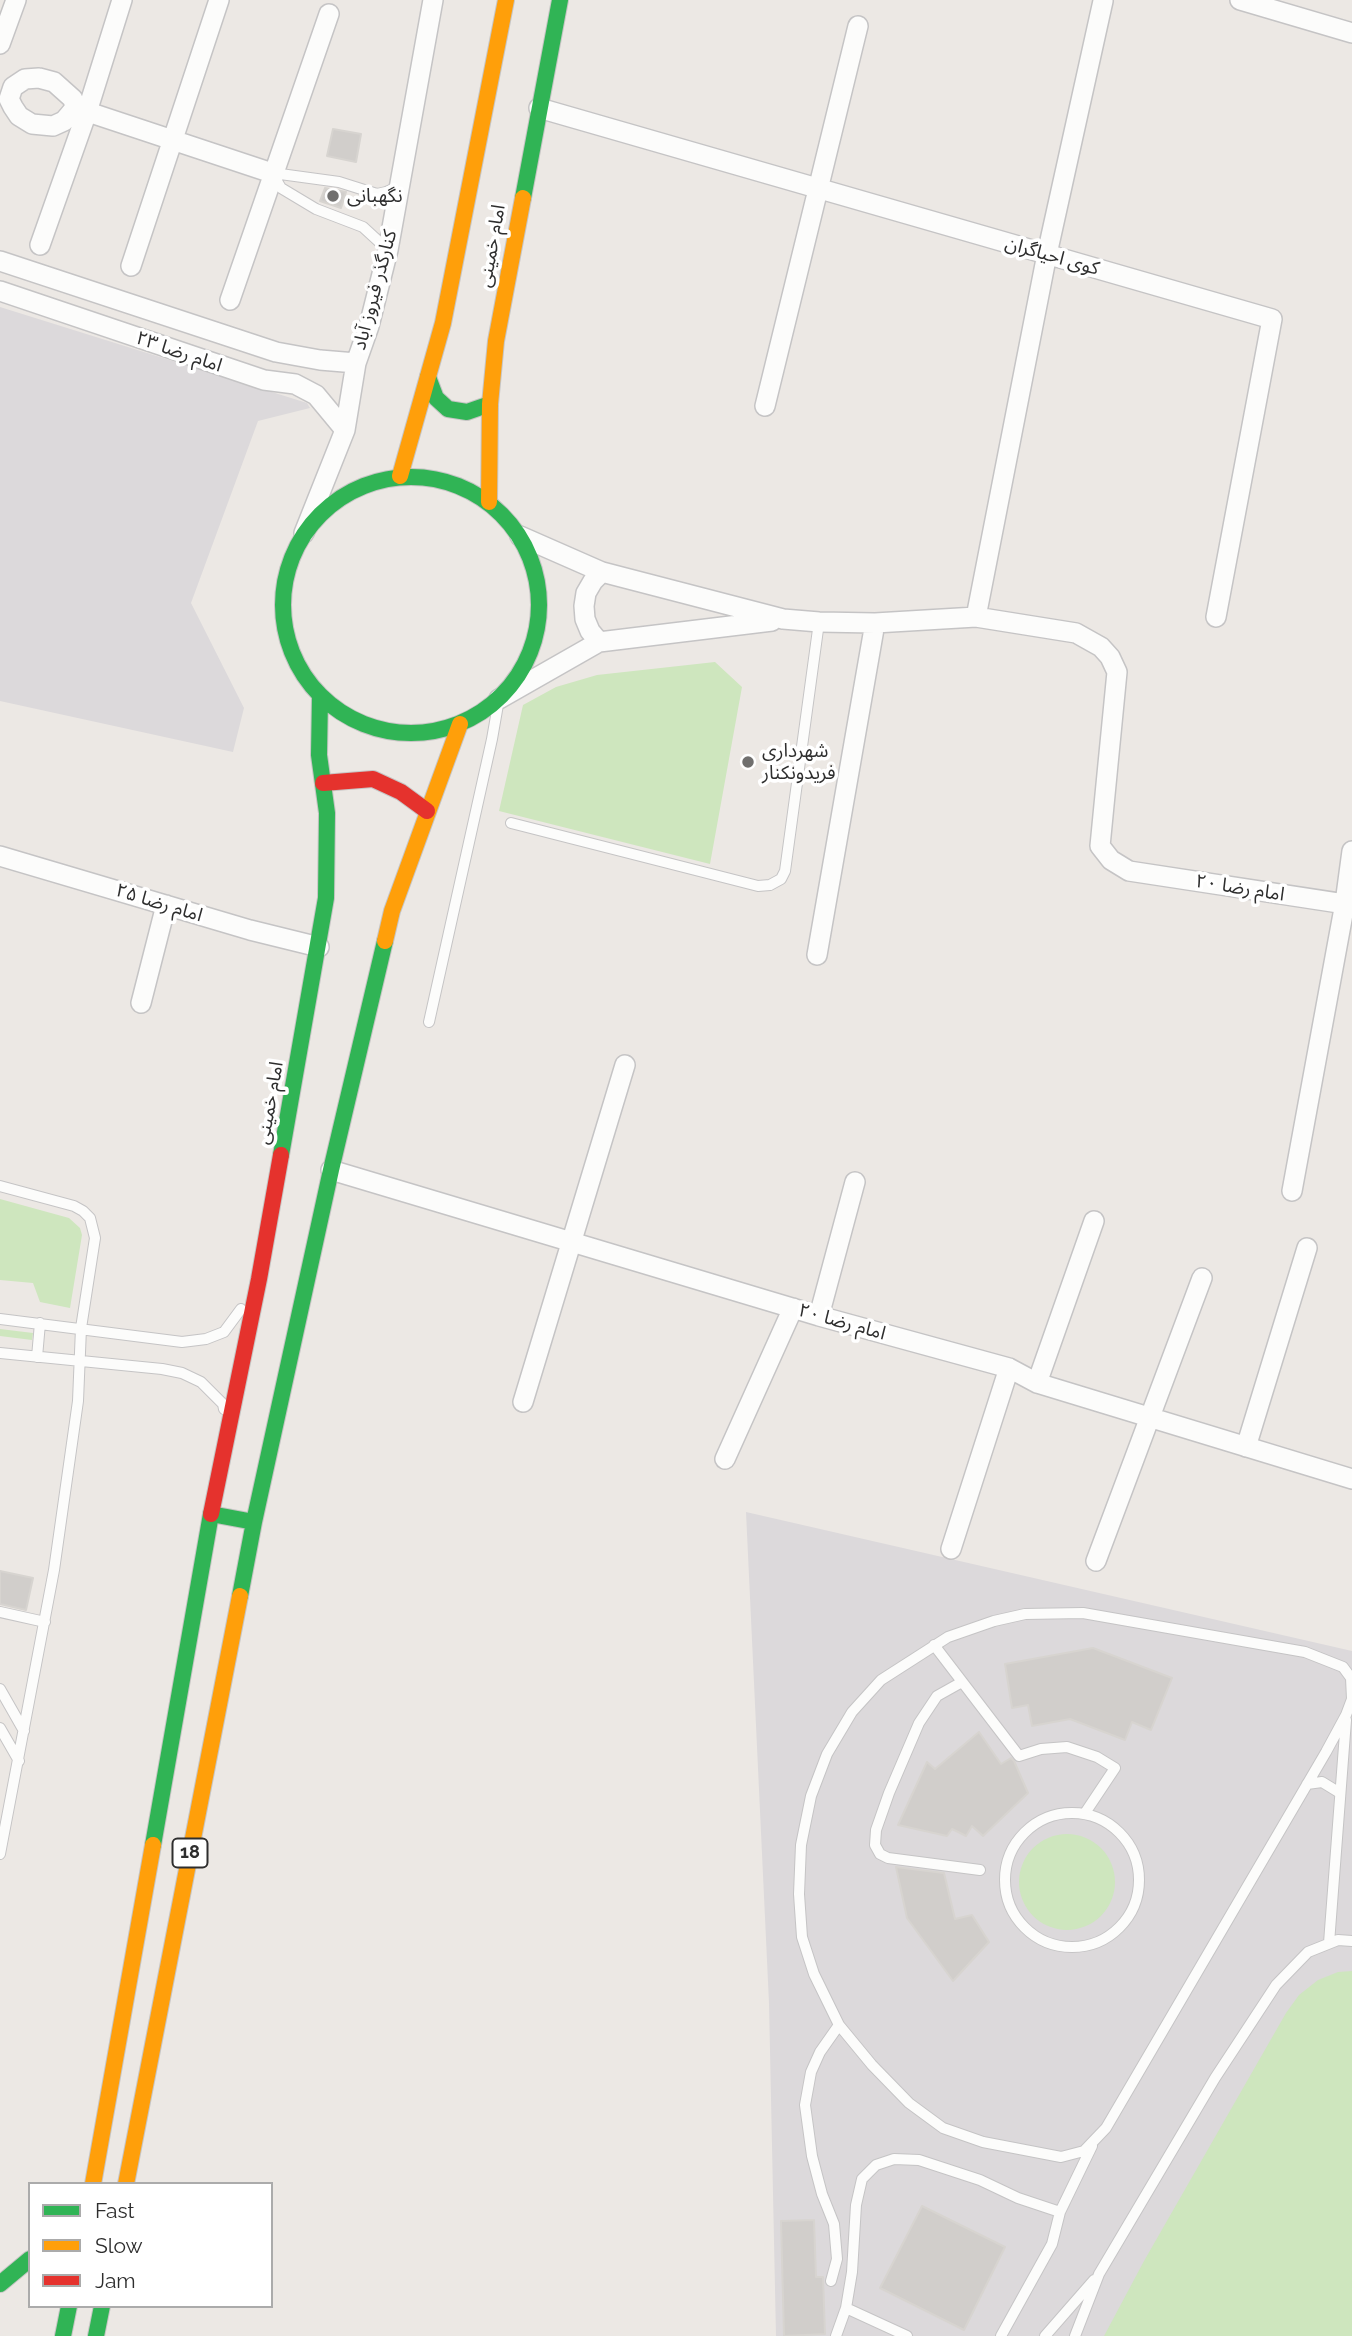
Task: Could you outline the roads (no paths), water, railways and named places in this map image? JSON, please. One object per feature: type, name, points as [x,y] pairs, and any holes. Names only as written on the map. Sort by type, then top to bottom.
[{"type":"main road","name":"امام خمینی","points":[[400,477],[443,323],[506,0]]},
{"type":"main road","name":"امام خمینی","points":[[489,502],[490,404],[496,341],[560,0]]},
{"type":"main road","points":[[428,377],[436,398],[448,409],[467,412],[490,404]]},
{"type":"main road","points":[[400,477],[431,478],[461,486],[489,502],[520,536],[537,577],[538,621],[525,663],[499,699],[460,724],[431,733],[401,734],[371,728],[343,715],[320,696],[294,660],[283,618],[286,574],[304,533],[330,505],[352,492],[363,486],[400,477]]},
{"type":"main road","name":"امام خمینی","points":[[211,1514],[259,1279],[326,898],[327,813],[319,755],[320,696]]},
{"type":"main road","points":[[211,1514],[254,1522],[331,1170],[392,911],[460,724]]},
{"type":"main road","points":[[323,783],[373,779],[401,792],[427,811]]},
{"type":"main road","name":"18","points":[[93,2182],[211,1514]]},
{"type":"main road","name":"18","points":[[126,2182],[254,1522]]},
{"type":"main road","name":"18","points":[[76,2182],[103,2133]]},
{"type":"main road","points":[[0,2284],[28,2261]]},
{"type":"main road","points":[[63,2336],[69,2308]]},
{"type":"main road","points":[[96,2336],[102,2308]]},
{"type":"street","points":[[0,44],[16,0]]},
{"type":"street","points":[[40,245],[81,110],[122,0]]},
{"type":"street","points":[[131,266],[219,0]]},
{"type":"street","name":"کنارگذر فیروز آباد","points":[[304,533],[345,430],[356,363],[369,326],[388,250],[433,0]]},
{"type":"street","points":[[1240,0],[1352,33]]},
{"type":"street","points":[[520,536],[602,572],[783,619],[875,623],[976,617],[1047,254],[1103,1]]},
{"type":"street","points":[[230,300],[329,14]]},
{"type":"street","points":[[765,406],[858,26]]},
{"type":"street","points":[[81,110],[52,126],[32,124],[19,116],[9,99],[6,85],[39,78],[54,82],[81,110],[272,173]]},
{"type":"street","name":"کوی احیاگران","points":[[539,108],[1272,319],[1216,617]]},
{"type":"street","name":"امام رضا ۲۳","points":[[0,261],[276,352],[356,363]]},
{"type":"street","name":"امام رضا ۲۳","points":[[0,291],[264,380],[295,384],[316,395],[345,430]]},
{"type":"street","points":[[599,642],[585,619],[584,606],[586,593],[602,572]]},
{"type":"street","name":"امام رضا ۲۰","points":[[976,617],[1076,633],[1101,647],[1110,657],[1117,672],[1100,846],[1111,860],[1129,871],[1349,904]]},
{"type":"street","points":[[499,699],[599,642],[783,619]]},
{"type":"street","points":[[817,955],[875,623]]},
{"type":"street","points":[[1292,1191],[1349,904],[1352,851]]},
{"type":"street","name":"امام رضا ۲۵","points":[[0,856],[250,930],[319,947]]},
{"type":"street","points":[[141,1003],[166,905]]},
{"type":"street","points":[[523,1402],[625,1065]]},
{"type":"street","name":"امام رضا ۲۰","points":[[331,1170],[819,1316],[1009,1368],[1037,1383],[1352,1479]]},
{"type":"street","points":[[819,1316],[855,1182]]},
{"type":"street","points":[[1037,1383],[1094,1221]]},
{"type":"street","points":[[1246,1447],[1307,1248]]},
{"type":"street","points":[[1096,1561],[1202,1278]]},
{"type":"street","points":[[725,1459],[793,1308]]},
{"type":"street","points":[[951,1549],[1009,1368]]},
{"type":"lane","points":[[272,173],[339,182],[377,194],[400,186]]},
{"type":"lane","points":[[272,173],[281,188],[316,209],[363,227],[388,250]]},
{"type":"lane","points":[[512,822],[758,886],[770,885],[781,879],[785,871],[819,622]]},
{"type":"lane","points":[[429,1022],[499,699]]},
{"type":"lane","points":[[0,1186],[74,1206],[90,1218],[95,1238],[81,1328],[78,1401],[45,1622],[0,1854]]},
{"type":"lane","points":[[0,1319],[182,1342],[206,1339],[224,1332],[236,1318],[259,1279]]},
{"type":"lane","points":[[37,1357],[40,1323]]},
{"type":"lane","points":[[0,1353],[182,1373],[201,1382],[223,1404],[229,1435]]},
{"type":"lane","points":[[0,1612],[45,1622]]},
{"type":"lane","points":[[1083,1613],[1305,1652],[1343,1667],[1351,1678],[1352,1699],[1346,1715],[1106,2128],[1084,2151],[1060,2157],[984,2142],[943,2128],[909,2102],[872,2065],[839,2025],[814,1974],[802,1937],[799,1894],[801,1845],[811,1796],[827,1754],[852,1712],[881,1680],[948,1637],[1025,1614],[1083,1613]]},
{"type":"lane","points":[[934,1646],[1019,1756],[1041,1749],[1067,1747],[1097,1757],[1115,1768],[1085,1813]]},
{"type":"lane","points":[[962,1682],[937,1696],[919,1723],[889,1793],[876,1830],[875,1845],[880,1854],[888,1858],[980,1870]]},
{"type":"lane","points":[[0,1689],[24,1732]]},
{"type":"lane","points":[[1329,1943],[1346,1715]]},
{"type":"lane","points":[[18,1720],[0,1729],[19,1761]]},
{"type":"lane","points":[[1342,1768],[1352,1755]]},
{"type":"lane","points":[[1307,1784],[1322,1782],[1340,1793]]},
{"type":"lane","points":[[1061,1813],[1085,1813],[1107,1822],[1125,1837],[1136,1858],[1140,1881],[1135,1904],[1123,1924],[1107,1938],[1087,1946],[1066,1948],[1046,1943],[1028,1931],[1014,1915],[1006,1896],[1005,1874],[1010,1854],[1021,1836],[1039,1821],[1061,1813]]},
{"type":"lane","points":[[1074,2336],[1098,2274],[1215,2078],[1276,1985],[1308,1952],[1338,1940],[1352,1941]]},
{"type":"lane","points":[[831,2281],[837,2259],[834,2224],[821,2194],[805,2105],[811,2072],[820,2052],[839,2025]]},
{"type":"lane","points":[[1001,2336],[1052,2244],[1060,2212],[1095,2139]]},
{"type":"lane","points":[[835,2336],[846,2308],[852,2272],[856,2205],[862,2179],[876,2165],[894,2159],[919,2160],[980,2180],[1018,2198],[1060,2212]]},
{"type":"lane","points":[[1045,2336],[1098,2274]]},
{"type":"lane","points":[[846,2308],[907,2336]]},
{"type":"place","name":"نگهبانی","points":[[333,196]]},
{"type":"place","name":"شهرداری فریدونکنار","points":[[748,762]]}]
